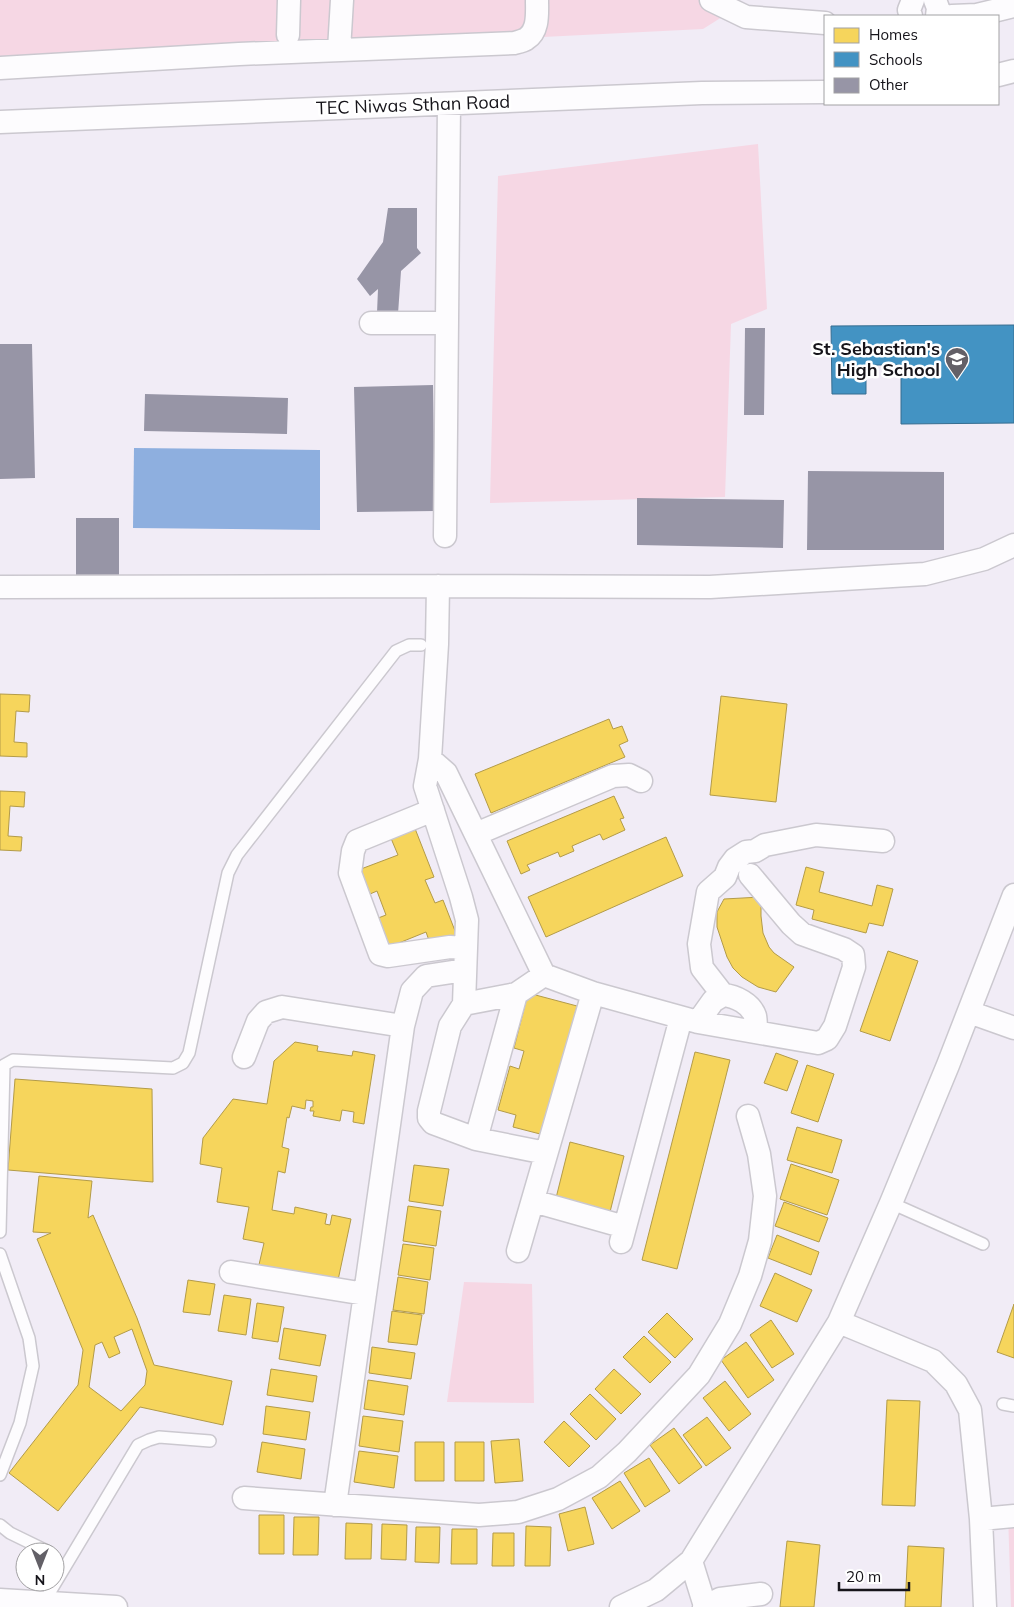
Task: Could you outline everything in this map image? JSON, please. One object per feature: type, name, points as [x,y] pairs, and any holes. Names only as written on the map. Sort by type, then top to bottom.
[{"type":"street","points":[[288,35],[289,0]]},
{"type":"street","points":[[339,50],[342,0]]},
{"type":"street","points":[[0,68],[239,54],[514,43],[526,40],[533,32],[537,0]]},
{"type":"street","points":[[711,0],[746,17],[792,10],[824,23]]},
{"type":"street","points":[[911,15],[909,10],[913,0]]},
{"type":"street","points":[[934,0],[938,8],[937,15]]},
{"type":"street","points":[[977,15],[1014,6]]},
{"type":"street","points":[[999,75],[1014,71]]},
{"type":"street","name":"TEC Niwas Sthan Road","points":[[0,122],[702,93],[824,92]]},
{"type":"street","points":[[445,536],[449,104]]},
{"type":"street","points":[[372,323],[447,323]]},
{"type":"street","points":[[0,587],[710,587],[925,574],[984,559],[1014,545]]},
{"type":"street","points":[[438,586],[437,644],[430,759],[425,786],[467,920],[464,1004],[450,1026],[429,1111],[429,1118],[433,1123],[476,1139],[546,1153]]},
{"type":"street","points":[[430,759],[446,773],[544,975],[593,993],[689,1020],[818,1043],[827,1039],[835,1026],[854,967],[853,955],[844,949],[802,934],[750,875]]},
{"type":"street","points":[[476,834],[613,776],[629,775],[641,781]]},
{"type":"street","points":[[433,810],[357,841],[353,851],[350,873],[380,954],[388,956],[450,947],[465,959]]},
{"type":"street","points":[[756,1032],[755,1018],[752,1011],[739,999],[723,995],[702,968],[699,944],[708,892],[725,877],[728,867],[735,859],[746,852],[755,851],[766,845],[816,835],[882,841]]},
{"type":"street","points":[[725,877],[744,879],[750,875],[757,864],[755,851]]},
{"type":"street","points":[[621,1607],[656,1590],[691,1560],[839,1322],[891,1203],[969,1012],[1014,895]]},
{"type":"street","points":[[334,1505],[403,1026],[412,991],[426,976],[465,959]]},
{"type":"street","points":[[464,1004],[516,994],[544,975]]},
{"type":"street","points":[[518,1251],[593,993]]},
{"type":"street","points":[[476,1139],[516,994]]},
{"type":"street","points":[[533,1201],[623,1235],[689,1020],[723,995]]},
{"type":"street","points":[[244,1057],[258,1021],[266,1012],[282,1007],[403,1026]]},
{"type":"street","points":[[969,1012],[1014,1028]]},
{"type":"street","points":[[244,1498],[478,1515],[518,1512],[558,1499],[599,1477],[627,1452],[699,1374],[730,1324],[750,1276],[760,1240],[765,1196],[759,1154],[748,1116]]},
{"type":"street","points":[[231,1272],[365,1294]]},
{"type":"street","points":[[839,1322],[934,1360],[956,1384],[970,1410],[981,1519],[985,1607]]},
{"type":"street","points":[[981,1519],[1014,1516]]},
{"type":"street","points":[[691,1560],[704,1606],[720,1598],[761,1594]]},
{"type":"street","points":[[0,1600],[116,1607]]},
{"type":"lane","points":[[0,1232],[4,1065],[13,1060],[173,1068],[183,1063],[189,1053],[228,873],[237,855],[396,651],[409,645],[421,645]]},
{"type":"lane","points":[[891,1203],[983,1244]]},
{"type":"lane","points":[[0,1254],[29,1338],[33,1366],[20,1423],[0,1475]]},
{"type":"lane","points":[[44,1602],[138,1445],[159,1437],[210,1441]]},
{"type":"lane","points":[[0,1525],[30,1542]]},
{"type":"shaded area","points":[[0,0],[722,0],[730,12],[703,29],[0,64]]},
{"type":"shaded area","points":[[758,144],[767,309],[731,324],[725,497],[490,503],[498,176]]},
{"type":"shaded area","points":[[464,1282],[532,1284],[534,1403],[447,1402]]},
{"type":"shaded area","points":[[1008,1514],[1014,1514],[1014,1607],[1011,1607]]},
{"type":"water","points":[[134,448],[320,450],[320,530],[133,528]]},
{"type":"building: Homes","points":[[0,694],[30,695],[29,712],[16,711],[14,742],[27,743],[27,757],[0,756]]},
{"type":"building: Homes","points":[[721,696],[787,704],[776,802],[710,795]]},
{"type":"building: Homes","points":[[609,719],[613,729],[622,726],[628,741],[619,745],[625,757],[491,813],[475,774]]},
{"type":"building: Homes","points":[[0,791],[25,792],[24,807],[10,806],[8,836],[22,837],[21,851],[0,850]]},
{"type":"building: Homes","points":[[614,796],[624,818],[620,819],[625,830],[603,840],[600,834],[572,846],[574,851],[560,857],[558,852],[527,865],[530,870],[521,874],[507,841]]},
{"type":"building: Homes","points":[[414,826],[434,877],[425,880],[435,903],[443,900],[457,936],[431,946],[426,932],[384,949],[373,920],[386,915],[377,891],[363,897],[353,872],[398,855],[390,836]]},
{"type":"building: Homes","points":[[666,837],[683,876],[546,937],[528,897]]},
{"type":"building: Homes","points":[[806,867],[824,872],[819,892],[872,906],[877,885],[893,889],[883,926],[869,923],[866,933],[812,919],[814,910],[796,905]]},
{"type":"building: Homes","points":[[761,897],[763,933],[769,947],[774,953],[794,967],[776,992],[758,987],[742,977],[733,968],[727,957],[717,927],[717,912],[724,899]]},
{"type":"building: Homes","points":[[888,951],[918,961],[890,1041],[860,1031]]},
{"type":"building: Homes","points":[[528,993],[577,1006],[544,1135],[513,1127],[516,1115],[498,1110],[510,1066],[519,1069],[524,1051],[514,1048]]},
{"type":"building: Homes","points":[[295,1042],[318,1046],[317,1051],[352,1056],[353,1051],[375,1055],[364,1124],[353,1122],[354,1112],[342,1110],[340,1121],[313,1116],[314,1111],[310,1111],[311,1107],[313,1107],[313,1101],[306,1100],[305,1109],[292,1106],[289,1118],[287,1117],[282,1147],[289,1149],[285,1173],[278,1171],[272,1210],[294,1214],[295,1207],[327,1214],[325,1224],[330,1225],[332,1215],[351,1219],[337,1285],[258,1269],[264,1243],[243,1239],[249,1207],[217,1202],[222,1168],[200,1164],[203,1138],[233,1099],[267,1104],[274,1061]]},
{"type":"building: Homes","points":[[695,1052],[730,1060],[677,1269],[642,1260]]},
{"type":"building: Homes","points":[[776,1053],[798,1061],[787,1091],[764,1083]]},
{"type":"building: Homes","points":[[807,1065],[834,1074],[818,1122],[791,1113]]},
{"type":"building: Homes","points":[[15,1079],[152,1089],[153,1182],[8,1170]]},
{"type":"building: Homes","points":[[797,1127],[842,1140],[832,1173],[787,1160]]},
{"type":"building: Homes","points":[[570,1142],[624,1156],[609,1216],[555,1202]]},
{"type":"building: Homes","points":[[791,1164],[839,1180],[827,1215],[780,1199]]},
{"type":"building: Homes","points":[[414,1165],[449,1169],[443,1206],[409,1201]]},
{"type":"building: Homes","points":[[39,1176],[92,1181],[88,1218],[93,1215],[137,1318],[154,1365],[232,1381],[223,1425],[140,1407],[58,1511],[9,1473],[78,1385],[83,1350],[37,1239],[51,1233],[33,1232]],"holes":[[[132,1329],[147,1371],[145,1385],[121,1411],[89,1387],[95,1345],[102,1342],[109,1358],[120,1353],[114,1337]]]},
{"type":"building: Homes","points":[[784,1202],[828,1218],[819,1242],[775,1226]]},
{"type":"building: Homes","points":[[408,1206],[441,1211],[436,1246],[403,1241]]},
{"type":"building: Homes","points":[[777,1235],[819,1252],[811,1275],[768,1258]]},
{"type":"building: Homes","points":[[403,1244],[434,1248],[430,1280],[398,1275]]},
{"type":"building: Homes","points":[[775,1273],[812,1290],[797,1322],[760,1306]]},
{"type":"building: Homes","points":[[398,1277],[428,1282],[424,1314],[393,1310]]},
{"type":"building: Homes","points":[[188,1280],[215,1284],[210,1315],[183,1312]]},
{"type":"building: Homes","points":[[224,1295],[251,1299],[246,1335],[218,1331]]},
{"type":"building: Homes","points":[[257,1303],[284,1307],[278,1342],[252,1338]]},
{"type":"building: Homes","points":[[1014,1304],[1014,1358],[997,1352]]},
{"type":"building: Homes","points":[[392,1311],[422,1315],[417,1345],[388,1342]]},
{"type":"building: Homes","points":[[667,1313],[693,1339],[675,1358],[648,1332]]},
{"type":"building: Homes","points":[[771,1320],[794,1354],[772,1368],[750,1335]]},
{"type":"building: Homes","points":[[284,1328],[326,1335],[320,1366],[279,1359]]},
{"type":"building: Homes","points":[[644,1336],[671,1362],[650,1383],[623,1357]]},
{"type":"building: Homes","points":[[746,1342],[774,1380],[748,1398],[721,1360]]},
{"type":"building: Homes","points":[[372,1347],[415,1353],[411,1379],[369,1373]]},
{"type":"building: Homes","points":[[271,1369],[317,1376],[313,1402],[267,1395]]},
{"type":"building: Homes","points":[[614,1369],[641,1394],[621,1414],[595,1389]]},
{"type":"building: Homes","points":[[368,1380],[408,1386],[404,1415],[364,1409]]},
{"type":"building: Homes","points":[[725,1381],[751,1414],[729,1431],[703,1398]]},
{"type":"building: Homes","points":[[590,1394],[616,1419],[596,1440],[570,1414]]},
{"type":"building: Homes","points":[[887,1400],[920,1401],[915,1506],[882,1505]]},
{"type":"building: Homes","points":[[266,1406],[310,1412],[306,1440],[263,1434]]},
{"type":"building: Homes","points":[[363,1416],[403,1421],[399,1452],[359,1446]]},
{"type":"building: Homes","points":[[707,1417],[731,1448],[706,1466],[683,1435]]},
{"type":"building: Homes","points":[[564,1421],[590,1446],[569,1467],[544,1442]]},
{"type":"building: Homes","points":[[674,1428],[702,1467],[679,1484],[650,1445]]},
{"type":"building: Homes","points":[[519,1439],[523,1481],[495,1483],[491,1441]]},
{"type":"building: Homes","points":[[262,1442],[305,1449],[301,1479],[257,1472]]},
{"type":"building: Homes","points":[[415,1442],[444,1442],[444,1481],[415,1481]]},
{"type":"building: Homes","points":[[455,1442],[484,1442],[484,1481],[455,1481]]},
{"type":"building: Homes","points":[[359,1451],[398,1456],[394,1488],[354,1482]]},
{"type":"building: Homes","points":[[649,1458],[670,1491],[645,1507],[624,1473]]},
{"type":"building: Homes","points":[[620,1481],[640,1511],[612,1529],[592,1498]]},
{"type":"building: Homes","points":[[585,1507],[594,1544],[568,1551],[559,1514]]},
{"type":"building: Homes","points":[[259,1515],[284,1515],[284,1554],[259,1554]]},
{"type":"building: Homes","points":[[294,1517],[319,1517],[318,1555],[293,1555]]},
{"type":"building: Homes","points":[[346,1523],[372,1524],[371,1559],[345,1559]]},
{"type":"building: Homes","points":[[382,1524],[407,1525],[406,1560],[381,1559]]},
{"type":"building: Homes","points":[[526,1526],[551,1527],[550,1566],[525,1566]]},
{"type":"building: Homes","points":[[416,1527],[440,1527],[439,1563],[415,1562]]},
{"type":"building: Homes","points":[[452,1529],[477,1529],[477,1564],[451,1564]]},
{"type":"building: Homes","points":[[493,1533],[514,1533],[514,1566],[492,1566]]},
{"type":"building: Homes","points":[[787,1541],[820,1545],[814,1607],[780,1607]]},
{"type":"building: Homes","points":[[908,1546],[944,1548],[941,1607],[905,1607]]},
{"type":"building: Schools","name":"St. Sebastian's High School","points":[[1014,325],[1014,423],[901,424],[901,365],[866,365],[866,394],[832,394],[831,326]]},
{"type":"building: Other","points":[[388,208],[417,208],[417,248],[421,253],[401,271],[398,314],[377,313],[378,289],[370,296],[357,279],[383,242]]},
{"type":"building: Other","points":[[745,328],[765,328],[764,415],[744,415]]},
{"type":"building: Other","points":[[0,344],[32,344],[35,478],[0,479]]},
{"type":"building: Other","points":[[433,385],[435,511],[357,512],[354,387]]},
{"type":"building: Other","points":[[145,394],[288,398],[287,434],[144,431]]},
{"type":"building: Other","points":[[808,471],[944,472],[944,550],[807,550]]},
{"type":"building: Other","points":[[637,498],[784,500],[783,548],[637,545]]},
{"type":"building: Other","points":[[76,518],[119,518],[119,579],[76,579]]},
{"type":"place","name":"St. Sebastian's High School","points":[[957,380]]}]
